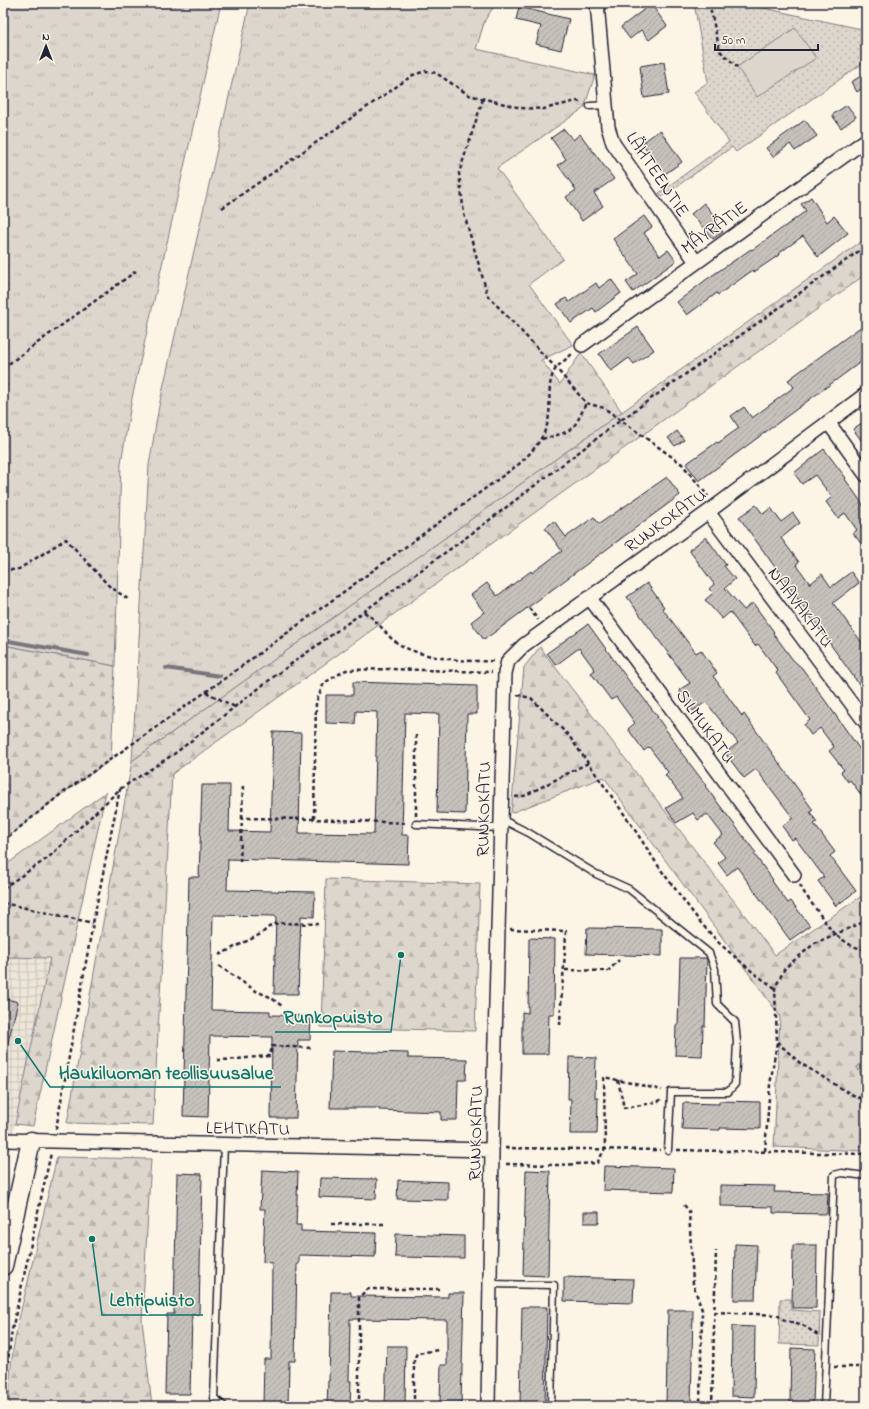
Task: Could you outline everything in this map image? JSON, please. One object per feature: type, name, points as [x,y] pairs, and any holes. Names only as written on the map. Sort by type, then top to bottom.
[{"type":"street","name":"LÄHTEENTIE","points":[[597,3],[608,127],[613,143],[696,262]]},
{"type":"street","name":"MÄYRÄTIE","points":[[582,344],[866,140]]},
{"type":"street","name":"RUNKOKATU","points":[[488,1406],[492,1150],[504,693],[506,667],[520,647],[712,509],[866,394]]},
{"type":"street","points":[[828,422],[866,475]]},
{"type":"street","name":"NAAVAKATU","points":[[712,509],[866,723]]},
{"type":"street","name":"SILMUKATU","points":[[589,598],[794,875]]},
{"type":"street","name":"LEHTIKATU","points":[[3,1140],[492,1150]]},
{"type":"street","points":[[3,1266],[31,1141]]},
{"type":"lane","points":[[590,106],[606,105]]},
{"type":"lane","points":[[416,824],[501,823],[529,833],[596,874],[629,889],[709,953],[715,969],[717,1004],[735,1022],[738,1042],[735,1084],[728,1092],[671,1092],[668,1150]]},
{"type":"lane","points":[[224,1145],[214,1398],[224,1406]]},
{"type":"lane","points":[[824,1406],[834,1175],[842,1173],[866,1176]]},
{"type":"lane","points":[[491,1284],[554,1285],[551,1406]]},
{"type":"path","points":[[709,3],[720,52],[737,67]]},
{"type":"path","points":[[222,208],[413,75],[426,71],[436,73],[469,95],[521,108],[544,109],[577,100],[590,106]]},
{"type":"path","points":[[483,99],[459,174],[464,214],[488,296],[556,368],[586,403],[604,408],[682,464],[712,509]]},
{"type":"path","points":[[3,888],[48,858],[120,789],[174,754],[276,675],[475,531],[621,420],[866,246]]},
{"type":"path","points":[[3,368],[136,271]]},
{"type":"path","points":[[3,841],[60,794],[206,692],[520,464],[532,452],[541,439],[548,421],[550,381],[556,368],[582,344]]},
{"type":"path","points":[[541,439],[568,432],[578,421],[586,403]]},
{"type":"path","points":[[3,571],[19,569],[66,539],[108,585],[129,600]]},
{"type":"path","points":[[529,608],[538,620]]},
{"type":"path","points":[[364,612],[375,620],[395,642],[412,651],[430,657],[485,662],[506,667]]},
{"type":"path","points":[[314,819],[316,702],[324,683],[346,670],[506,667]]},
{"type":"path","points":[[206,692],[234,707]]},
{"type":"path","points":[[504,693],[531,698],[569,736],[661,870],[700,922],[732,954],[774,988]]},
{"type":"path","points":[[242,818],[314,819],[416,824],[416,733]]},
{"type":"path","points":[[501,799],[524,796],[588,763]]},
{"type":"path","points":[[240,862],[243,783]]},
{"type":"path","points":[[4,1406],[4,1390],[12,1330],[54,1141],[93,923],[120,789]]},
{"type":"path","points":[[794,875],[805,894],[834,934],[852,946],[866,950]]},
{"type":"path","points":[[3,903],[93,923]]},
{"type":"path","points":[[765,1151],[770,1085],[777,1042],[774,988],[785,968],[815,943],[866,921]]},
{"type":"path","points":[[219,955],[261,934],[269,927],[278,923],[318,924]]},
{"type":"path","points":[[508,929],[566,931],[560,1025]]},
{"type":"path","points":[[564,970],[608,971],[618,960]]},
{"type":"path","points":[[219,966],[256,991],[270,997],[282,1006]]},
{"type":"path","points":[[777,1042],[800,1063],[849,1093],[866,1101]]},
{"type":"path","points":[[217,1060],[237,1060],[270,1056],[272,1046],[312,1048]]},
{"type":"path","points":[[506,1164],[557,1165],[597,1163],[605,1149],[604,1076],[671,1092]]},
{"type":"path","points":[[618,1080],[624,1108],[658,1102],[671,1092]]},
{"type":"path","points":[[684,1205],[688,1211],[692,1284],[702,1310],[700,1406]]},
{"type":"path","points":[[331,1224],[384,1224]]},
{"type":"path","points":[[712,1406],[716,1251]]},
{"type":"path","points":[[359,1406],[359,1297],[368,1289],[439,1289]]},
{"type":"path","points":[[714,1312],[778,1314],[786,1321],[801,1324],[817,1334],[827,1336]]},
{"type":"path","points":[[414,1399],[414,1360],[417,1353],[439,1350]]},
{"type":"path","points":[[826,1367],[866,1367]]},
{"type":"shaded area","points":[[3,957],[50,958],[3,1182]]},
{"type":"green space","points":[[3,3],[221,3],[132,398],[121,463],[115,666],[3,645]]},
{"type":"green space","points":[[250,3],[496,3],[485,20],[476,49],[595,75],[584,108],[497,168],[563,259],[529,284],[573,345],[541,360],[560,384],[581,353],[622,412],[132,761],[149,465],[159,406]]},
{"type":"green space","points":[[694,3],[740,3],[866,30],[866,61],[736,152],[732,147],[662,197],[659,193],[729,142],[694,92],[708,82]]},
{"type":"green space","points":[[795,28],[816,58],[757,97],[737,67]]},
{"type":"green space","points":[[866,238],[866,274],[172,774],[153,1125],[67,1123],[132,761]]},
{"type":"green space","points":[[3,645],[115,666],[111,760],[60,795],[3,841]]},
{"type":"green space","points":[[540,647],[775,955],[866,893],[866,1060],[857,1067],[866,1083],[866,1151],[774,1147],[780,1016],[604,777],[511,813],[524,667]]},
{"type":"green space","points":[[106,792],[33,1126],[15,1124],[50,958],[3,957],[3,867]]},
{"type":"green space","points":[[326,879],[480,884],[475,1031],[321,1027]]},
{"type":"green space","points":[[866,1060],[866,1083],[857,1067]]},
{"type":"green space","points":[[57,1157],[151,1159],[142,1320],[152,1406],[10,1406],[10,1375],[14,1344]]},
{"type":"green space","points":[[780,1299],[791,1299],[791,1310],[820,1312],[819,1345],[779,1344]]},
{"type":"building","points":[[651,4],[667,26],[649,40],[641,30],[630,39],[621,27]]},
{"type":"building","points":[[519,7],[569,19],[561,50],[536,44],[541,26],[516,20]]},
{"type":"building","points":[[664,62],[669,94],[644,98],[640,66]]},
{"type":"building","points":[[861,76],[866,83],[866,86],[857,92],[851,82]]},
{"type":"building","points":[[847,105],[856,117],[841,128],[832,115]]},
{"type":"building","points":[[805,120],[817,136],[795,151],[790,144],[773,157],[766,148]]},
{"type":"building","points":[[564,129],[573,140],[580,134],[614,179],[594,193],[603,206],[582,221],[566,197],[576,190],[558,165],[566,159],[551,138]]},
{"type":"building","points":[[660,130],[682,162],[665,174],[642,143]]},
{"type":"building","points":[[811,197],[827,222],[834,216],[848,233],[818,257],[803,236],[778,254],[779,255],[754,272],[753,270],[718,295],[717,293],[687,315],[677,302],[707,279],[751,249],[752,250],[806,211],[801,204]]},
{"type":"building","points":[[704,203],[718,220],[715,222],[723,232],[713,239],[691,214]]},
{"type":"building","points":[[644,216],[652,227],[644,233],[660,256],[668,250],[676,261],[633,292],[626,282],[638,274],[613,239]]},
{"type":"building","points":[[611,279],[621,293],[596,312],[593,308],[571,323],[557,304],[566,298],[569,302],[596,283],[599,288]]},
{"type":"building","points":[[866,323],[866,358],[699,481],[686,464],[739,428],[731,416],[744,407],[752,418],[794,387],[788,380]]},
{"type":"building","points":[[638,327],[654,350],[634,364],[629,358],[611,371],[599,354]]},
{"type":"building","points":[[866,420],[866,447],[853,429]]},
{"type":"building","points":[[677,431],[684,440],[675,446],[668,438]]},
{"type":"building","points":[[824,449],[846,478],[845,479],[866,509],[866,550],[853,533],[857,530],[845,513],[838,518],[826,502],[832,497],[815,475],[802,484],[794,473]]},
{"type":"building","points":[[667,477],[680,495],[484,640],[471,622],[484,612],[471,595],[487,583],[497,596],[531,571],[532,573],[562,551],[545,528],[554,521],[566,537],[594,517],[599,524]]},
{"type":"building","points":[[756,505],[763,514],[771,508],[781,522],[793,513],[800,523],[781,538],[799,562],[796,564],[810,584],[822,574],[831,587],[851,572],[859,583],[833,603],[866,648],[866,694],[739,517]]},
{"type":"building","points":[[706,537],[726,565],[724,566],[735,579],[725,588],[744,610],[753,603],[774,632],[773,633],[793,660],[802,668],[866,758],[866,801],[850,780],[848,782],[841,772],[844,770],[829,751],[834,747],[820,728],[811,735],[804,725],[810,720],[776,673],[778,671],[758,644],[755,646],[730,612],[722,619],[705,600],[713,593],[709,589],[714,584],[689,550]]},
{"type":"building","points":[[647,583],[664,607],[662,608],[696,653],[701,650],[717,673],[713,676],[742,716],[744,714],[813,810],[810,812],[817,822],[814,824],[835,852],[830,856],[856,891],[836,906],[818,881],[824,877],[795,838],[792,840],[782,826],[793,818],[756,769],[744,778],[725,753],[738,743],[706,702],[693,711],[679,690],[690,683],[627,597]]},
{"type":"building","points":[[588,624],[637,692],[638,691],[658,717],[680,751],[706,785],[705,786],[756,853],[754,854],[788,903],[791,901],[810,926],[790,940],[737,867],[727,875],[718,863],[725,857],[713,842],[723,835],[707,814],[698,820],[693,813],[676,823],[666,808],[683,798],[665,775],[668,772],[649,747],[644,751],[628,729],[635,723],[616,697],[611,700],[591,673],[595,670],[579,648],[556,665],[547,653]]},
{"type":"building","points":[[353,682],[477,686],[477,714],[467,714],[465,814],[437,813],[439,714],[405,713],[402,835],[409,835],[408,864],[228,859],[227,890],[315,892],[314,917],[301,916],[298,994],[274,994],[276,916],[213,915],[211,1010],[270,1011],[270,1015],[311,1016],[310,1040],[298,1040],[296,1118],[271,1118],[272,1037],[210,1036],[208,1117],[183,1116],[189,877],[199,877],[202,785],[230,785],[229,831],[270,832],[273,732],[301,733],[299,833],[374,834],[377,712],[356,711],[355,724],[326,723],[326,695],[353,695]]},
{"type":"building","points":[[587,928],[662,929],[662,956],[586,954]]},
{"type":"building","points":[[529,938],[555,939],[554,1014],[549,1014],[548,1054],[522,1054],[522,1012],[528,1013]]},
{"type":"building","points":[[680,958],[706,958],[707,960],[705,1026],[703,1026],[702,1056],[675,1055],[676,1025],[678,1025]]},
{"type":"building","points":[[3,998],[18,1002],[7,1046],[3,1045]]},
{"type":"building","points":[[332,1051],[408,1053],[408,1058],[467,1059],[466,1080],[458,1080],[457,1120],[441,1120],[441,1112],[379,1110],[379,1108],[330,1108]]},
{"type":"building","points":[[569,1057],[596,1058],[595,1098],[598,1098],[597,1134],[570,1134],[571,1099],[568,1099]]},
{"type":"building","points":[[719,1101],[760,1102],[760,1129],[682,1129],[683,1103],[719,1104]]},
{"type":"building","points":[[604,1166],[674,1168],[673,1192],[603,1190]]},
{"type":"building","points":[[262,1170],[298,1172],[296,1225],[301,1225],[301,1231],[376,1233],[375,1257],[299,1255],[299,1264],[297,1264],[295,1361],[289,1361],[288,1406],[263,1406],[264,1359],[271,1359],[272,1263],[263,1262],[265,1209],[260,1209]]},
{"type":"building","points":[[526,1170],[550,1171],[548,1276],[523,1275]]},
{"type":"building","points":[[177,1173],[202,1174],[199,1315],[192,1314],[190,1394],[165,1394],[167,1314],[174,1314]]},
{"type":"building","points":[[320,1178],[377,1179],[376,1199],[319,1197]]},
{"type":"building","points":[[398,1180],[448,1182],[448,1200],[397,1199]]},
{"type":"building","points":[[720,1185],[775,1186],[774,1192],[828,1193],[827,1214],[773,1213],[773,1207],[720,1206]]},
{"type":"building","points":[[584,1212],[599,1212],[599,1223],[584,1223]]},
{"type":"building","points":[[396,1234],[464,1236],[464,1258],[395,1257]]},
{"type":"building","points":[[735,1244],[757,1245],[755,1300],[734,1300]]},
{"type":"building","points":[[793,1245],[817,1245],[816,1308],[792,1308]]},
{"type":"building","points":[[564,1277],[634,1279],[633,1303],[564,1301]]},
{"type":"building","points":[[331,1292],[351,1292],[351,1296],[448,1297],[448,1293],[464,1293],[461,1404],[440,1403],[441,1365],[447,1365],[447,1320],[350,1319],[350,1406],[327,1406]]},
{"type":"building","points":[[522,1307],[547,1307],[545,1406],[520,1406]]},
{"type":"building","points":[[668,1310],[693,1310],[691,1406],[666,1406]]},
{"type":"building","points":[[732,1326],[755,1327],[754,1397],[731,1396]]},
{"type":"building","points":[[387,1346],[406,1346],[405,1406],[385,1406]]},
{"type":"building","points":[[791,1348],[815,1349],[813,1404],[790,1403]]},
{"type":"waterway","points":[[3,640],[88,655]]},
{"type":"waterway","points":[[166,668],[220,676]]},
{"type":"place","name":"Runkopuisto","points":[[401,955]]},
{"type":"place","name":"Haukiluoman teollisuusalue","points":[[18,1041]]},
{"type":"place","name":"Lehtipuisto","points":[[92,1239]]}]
